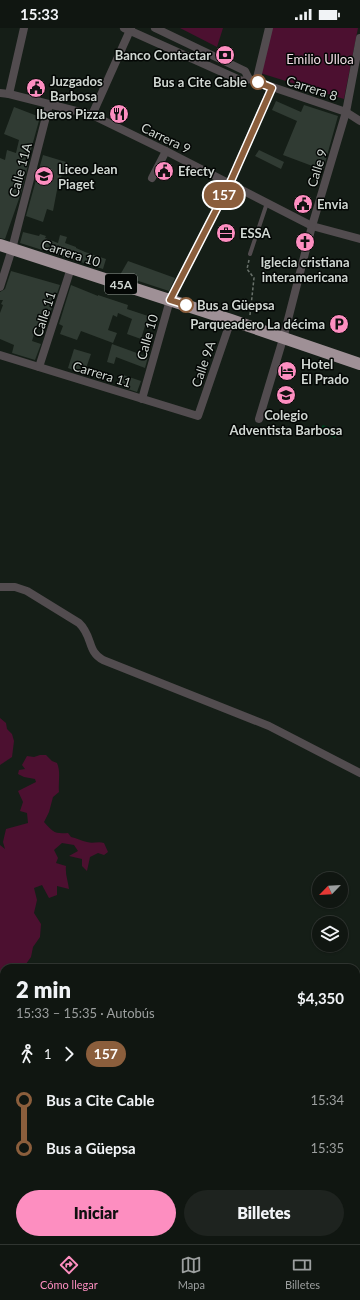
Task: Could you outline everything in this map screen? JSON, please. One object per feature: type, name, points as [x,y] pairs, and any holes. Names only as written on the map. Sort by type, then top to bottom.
[{"type":"highway","name":"Carrera 10","points":[[6,247],[231,320],[360,364]]},
{"type":"street","points":[[4,94],[24,28]]},
{"type":"street","name":"Carrera 8","points":[[155,28],[246,71],[252,80]]},
{"type":"street","points":[[252,80],[269,28]]},
{"type":"street","points":[[92,115],[129,29]]},
{"type":"street","name":"Carrera 8","points":[[129,29],[242,81],[252,80],[346,112],[360,121]]},
{"type":"street","name":"Calle 9","points":[[259,419],[283,339],[312,226],[346,112],[360,38]]},
{"type":"street","name":"Calle 10","points":[[142,399],[170,300],[230,183],[272,88]]},
{"type":"street","name":"Carrera 9","points":[[4,94],[92,115],[230,183],[312,226],[360,239]]},
{"type":"street","name":"Calle 11A","points":[[0,288],[6,247],[49,105]]},
{"type":"street","name":"Carrera 8","points":[[346,112],[360,112]]},
{"type":"street","points":[[152,178],[166,151]]},
{"type":"street","name":"Calle 11","points":[[39,367],[71,268]]},
{"type":"street","name":"Calle 9A","points":[[198,416],[231,320]]},
{"type":"street","name":"Carrera 11","points":[[0,355],[198,416]]},
{"type":"street","points":[[0,587],[15,587],[27,591],[79,623],[85,628],[93,652],[97,657],[269,726],[360,773]]},
{"type":"lane","points":[[250,254],[267,202]]},
{"type":"path","points":[[250,254],[247,268],[254,278],[250,315]]},
{"type":"green space","points":[[180,28],[223,28],[217,47]]},
{"type":"green space","name":"Emilio Ulloa","points":[[271,28],[358,28],[344,99],[260,73]]},
{"type":"green space","points":[[0,718],[6,723],[7,729],[12,734],[14,741],[12,757],[0,765]]},
{"type":"green space","points":[[46,755],[52,761],[57,763],[58,766],[59,792],[53,797],[49,812],[44,822],[57,833],[68,833],[71,837],[89,843],[104,843],[108,852],[104,855],[98,853],[90,857],[87,871],[82,866],[82,859],[69,856],[78,851],[74,845],[62,843],[54,850],[58,858],[56,863],[66,866],[69,889],[57,886],[57,895],[49,898],[42,885],[34,888],[37,900],[34,913],[41,924],[40,937],[33,947],[31,957],[26,964],[0,964],[0,845],[5,849],[3,842],[6,829],[28,823],[27,813],[20,811],[23,802],[18,791],[36,782],[35,779],[18,774],[19,770],[25,769],[22,765],[27,756],[34,757]]},
{"type":"shaded area","points":[[323,425],[338,430],[335,438],[321,433],[320,430]]},
{"type":"building","points":[[276,101],[301,112],[304,105],[338,116],[323,170],[283,155],[297,121],[272,110]]},
{"type":"building","points":[[14,107],[40,117],[21,193],[5,239],[0,238],[0,158],[5,160],[7,150],[16,153],[19,140],[4,134]]},
{"type":"building","points":[[259,150],[284,162],[281,169],[255,156]]},
{"type":"building","points":[[43,155],[66,162],[57,190],[53,211],[47,209],[43,222],[26,216]]},
{"type":"building","points":[[23,232],[39,236],[40,234],[46,236],[45,238],[58,243],[60,235],[67,237],[65,243],[106,259],[103,269],[20,243]]},
{"type":"building","points":[[128,261],[175,278],[169,291],[120,275]]},
{"type":"building","points":[[11,271],[60,285],[45,327],[37,325],[32,341],[41,344],[35,360],[12,353],[14,345],[0,339],[0,313],[3,300],[0,300],[0,292],[5,289]]},
{"type":"building","points":[[71,285],[98,296],[128,305],[127,309],[148,316],[141,339],[127,334],[132,319],[118,313],[117,317],[113,315],[108,330],[117,333],[113,343],[81,331],[77,340],[60,334],[63,326],[59,324]]},
{"type":"building","points":[[112,344],[148,357],[145,368],[116,357],[114,364],[107,362]]},
{"type":"building","points":[[74,349],[91,354],[84,374],[68,368]]},
{"type":"building","points":[[123,375],[141,381],[137,392],[119,386]]},
{"type":"bus line","name":"157","points":[[186,305],[170,300],[230,183],[272,88],[258,82]]},
{"type":"place","name":"Banco Contactar","points":[[225,55]]},
{"type":"place","name":"Bus a Cite Cable","points":[[258,82]]},
{"type":"place","name":"Juzgados Barbosa","points":[[36,88]]},
{"type":"place","name":"Iberos Pizza","points":[[119,114]]},
{"type":"place","name":"Efecty","points":[[164,171]]},
{"type":"place","name":"Liceo Jean Piaget","points":[[44,176]]},
{"type":"place","name":"Envia","points":[[303,204]]},
{"type":"place","name":"ESSA","points":[[226,233]]},
{"type":"place","name":"Iglecia cristiana interamericana","points":[[305,242]]},
{"type":"place","name":"Bus a Güepsa","points":[[186,305]]},
{"type":"place","name":"Parqueadero La décima","points":[[339,324]]},
{"type":"place","name":"Hotel El Prado","points":[[287,371]]},
{"type":"place","name":"Colegio Adventista Barbosa","points":[[286,395]]}]
